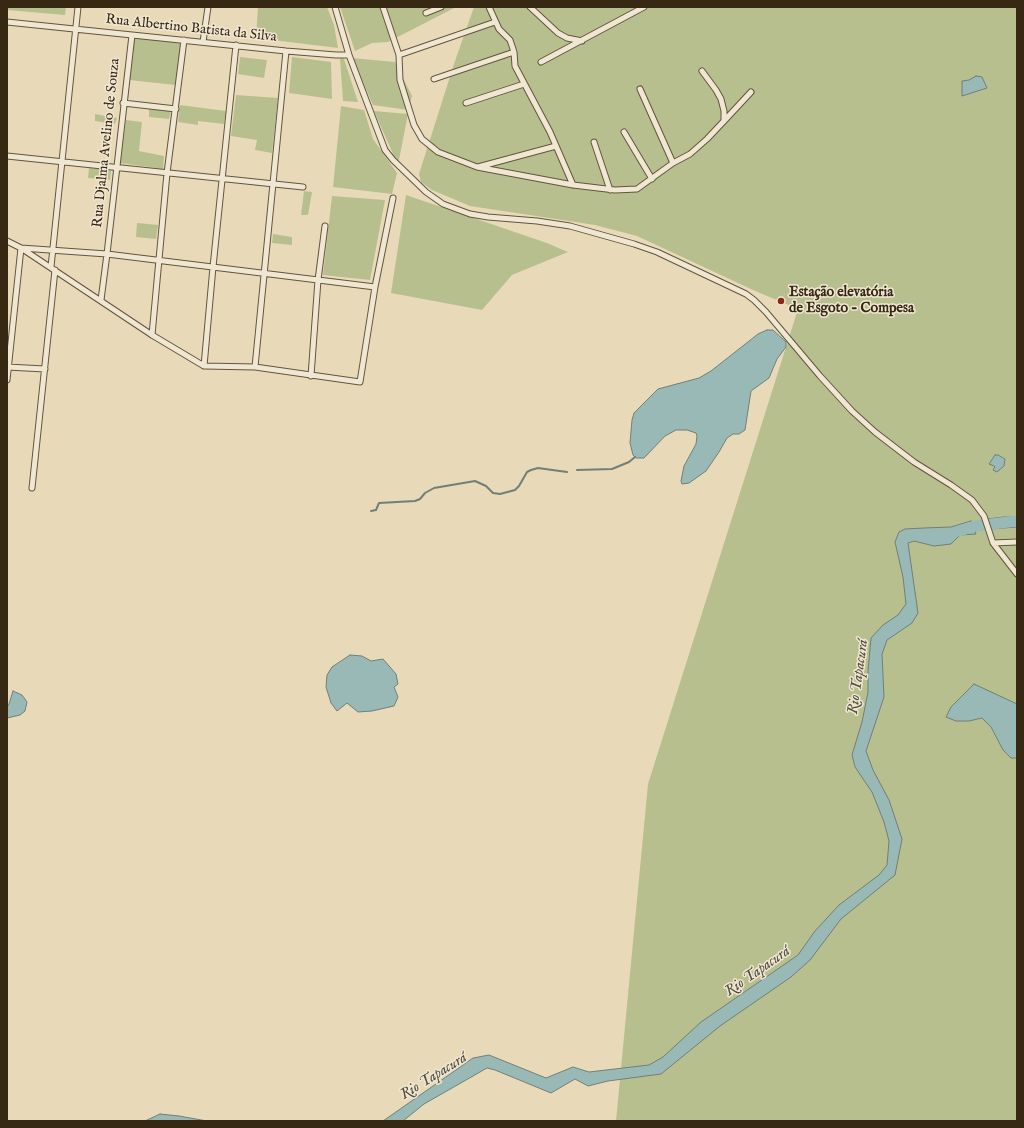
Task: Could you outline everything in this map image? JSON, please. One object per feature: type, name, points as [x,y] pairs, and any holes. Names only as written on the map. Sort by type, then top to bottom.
[{"type":"street","points":[[32,488],[45,369],[53,269],[53,250],[78,7]]},
{"type":"street","points":[[203,42],[208,7]]},
{"type":"street","points":[[335,7],[348,54],[385,150],[393,160],[426,192],[443,204],[470,214],[570,226],[634,244],[657,252],[746,294],[766,312],[809,364],[852,411],[875,432],[914,462],[972,500],[982,511],[993,543],[1017,574]]},
{"type":"street","points":[[383,7],[399,55],[400,80],[414,125],[422,140],[438,152],[477,167],[573,185],[610,190],[638,189],[690,154],[707,139],[751,92]]},
{"type":"street","points":[[426,13],[440,7]]},
{"type":"street","points":[[489,7],[499,29],[510,40],[514,52],[515,66],[556,146],[573,185]]},
{"type":"street","points":[[530,7],[558,33],[567,38],[582,41]]},
{"type":"street","points":[[541,62],[644,7]]},
{"type":"street","name":"Rua Albertino Batista da Silva","points":[[7,22],[286,51],[336,55],[348,54]]},
{"type":"street","points":[[399,55],[495,22]]},
{"type":"street","name":"Rua Djalma Avelino de Souza","points":[[101,300],[132,35]]},
{"type":"street","points":[[152,335],[167,173],[184,40]]},
{"type":"street","points":[[204,366],[212,267],[236,45]]},
{"type":"street","points":[[254,368],[286,51]]},
{"type":"street","points":[[434,79],[514,52]]},
{"type":"street","points":[[702,71],[721,99],[724,111],[724,121]]},
{"type":"street","points":[[466,103],[524,84]]},
{"type":"street","points":[[640,89],[673,164]]},
{"type":"street","points":[[124,104],[176,109]]},
{"type":"street","points":[[624,132],[652,179]]},
{"type":"street","points":[[594,142],[610,190]]},
{"type":"street","points":[[477,167],[556,146]]},
{"type":"street","points":[[7,156],[303,187]]},
{"type":"street","points":[[7,241],[21,248],[152,335],[204,366],[254,368],[360,382],[375,287],[393,198]]},
{"type":"street","points":[[311,376],[318,280],[325,226]]},
{"type":"street","points":[[21,248],[107,254],[375,287]]},
{"type":"street","points":[[7,380],[21,248]]},
{"type":"street","points":[[8,367],[45,369]]},
{"type":"street","points":[[993,543],[1017,542]]},
{"type":"green space","points":[[7,7],[66,7],[65,15],[7,10]]},
{"type":"green space","points":[[258,7],[327,7],[334,25],[338,48],[256,38]]},
{"type":"green space","points":[[340,7],[456,7],[388,42],[372,43],[355,51]]},
{"type":"green space","points":[[474,7],[1017,7],[1017,517],[1007,517],[1017,528],[1017,1121],[616,1121],[648,784],[798,309],[753,290],[637,236],[595,225],[470,206],[432,190],[421,182],[419,174]]},
{"type":"green space","points":[[134,38],[182,43],[175,85],[129,80]]},
{"type":"green space","points":[[240,57],[267,60],[264,78],[238,74]]},
{"type":"green space","points":[[292,57],[331,62],[332,99],[289,93]]},
{"type":"green space","points":[[340,58],[344,59],[358,102],[343,101]]},
{"type":"green space","points":[[352,58],[395,62],[412,96],[408,110],[373,105]]},
{"type":"green space","points":[[236,95],[278,98],[272,153],[255,150],[257,140],[231,136]]},
{"type":"green space","points":[[180,105],[226,111],[224,124],[198,121],[198,125],[178,122]]},
{"type":"green space","points":[[341,106],[364,110],[373,139],[397,173],[392,194],[333,187]]},
{"type":"green space","points":[[149,109],[171,111],[169,119],[149,117]]},
{"type":"green space","points":[[374,111],[408,114],[398,165]]},
{"type":"green space","points":[[95,114],[117,118],[115,124],[95,121]]},
{"type":"green space","points":[[126,120],[142,122],[139,151],[164,156],[163,169],[120,163]]},
{"type":"green space","points":[[89,168],[111,170],[110,180],[88,178]]},
{"type":"green space","points":[[304,191],[312,192],[308,215],[301,215]]},
{"type":"green space","points":[[406,195],[547,243],[568,252],[512,275],[482,310],[391,293]]},
{"type":"green space","points":[[332,196],[385,200],[370,280],[323,275]]},
{"type":"green space","points":[[137,223],[158,225],[156,239],[136,237]]},
{"type":"green space","points":[[273,234],[292,237],[292,245],[272,243]]},
{"type":"water","points":[[976,76],[982,77],[987,88],[962,96],[962,81],[969,80]]},
{"type":"water","points":[[767,330],[773,330],[786,342],[786,347],[777,359],[769,378],[751,391],[745,430],[739,434],[733,434],[727,438],[706,471],[689,483],[682,484],[681,481],[684,466],[696,444],[697,436],[696,433],[687,430],[676,430],[665,436],[644,458],[636,458],[633,455],[630,443],[634,413],[658,389],[699,378],[711,371],[758,334]]},
{"type":"water","points":[[995,455],[1005,459],[1004,466],[997,472],[993,470],[995,467],[994,466],[989,464]]},
{"type":"water","points":[[1017,517],[1017,527],[990,529],[987,519]]},
{"type":"water","points":[[971,521],[976,534],[960,535],[951,544],[934,546],[914,541],[908,543],[918,613],[912,623],[887,640],[882,654],[884,697],[866,751],[873,770],[889,800],[902,839],[895,875],[841,919],[810,960],[791,977],[720,1026],[661,1074],[608,1081],[588,1086],[575,1079],[551,1093],[487,1068],[424,1104],[403,1121],[383,1121],[473,1058],[489,1055],[546,1078],[573,1067],[589,1072],[649,1065],[663,1057],[701,1022],[798,955],[815,931],[839,905],[879,875],[887,865],[889,841],[884,822],[872,792],[855,767],[852,755],[862,722],[868,692],[871,638],[883,625],[898,615],[906,604],[903,577],[895,542],[899,532],[905,529],[951,527]]},
{"type":"water","points":[[350,655],[362,656],[371,661],[383,659],[396,674],[398,684],[394,687],[398,697],[394,706],[372,711],[358,712],[347,703],[337,711],[331,703],[326,687],[327,675],[332,667]]},
{"type":"water","points":[[974,684],[1017,704],[1017,758],[1011,758],[1003,750],[991,727],[982,718],[969,721],[956,721],[946,717],[951,707]]},
{"type":"water","points":[[13,691],[22,695],[27,702],[25,711],[20,715],[7,718],[7,707]]},
{"type":"water","points":[[160,1114],[179,1116],[207,1121],[145,1121]]},
{"type":"waterway","points":[[577,470],[612,469],[629,462],[635,457]]},
{"type":"waterway","points":[[371,511],[376,510],[379,503],[415,501],[434,488],[475,481],[486,486],[493,493],[500,494],[515,490],[527,472],[531,470],[538,468],[567,472]]},
{"type":"waterway","name":"Rio Tapacurá","points":[[959,531],[975,526],[1017,521]]},
{"type":"place","name":"Estação elevatória de Esgoto - Compesa","points":[[781,301]]}]
